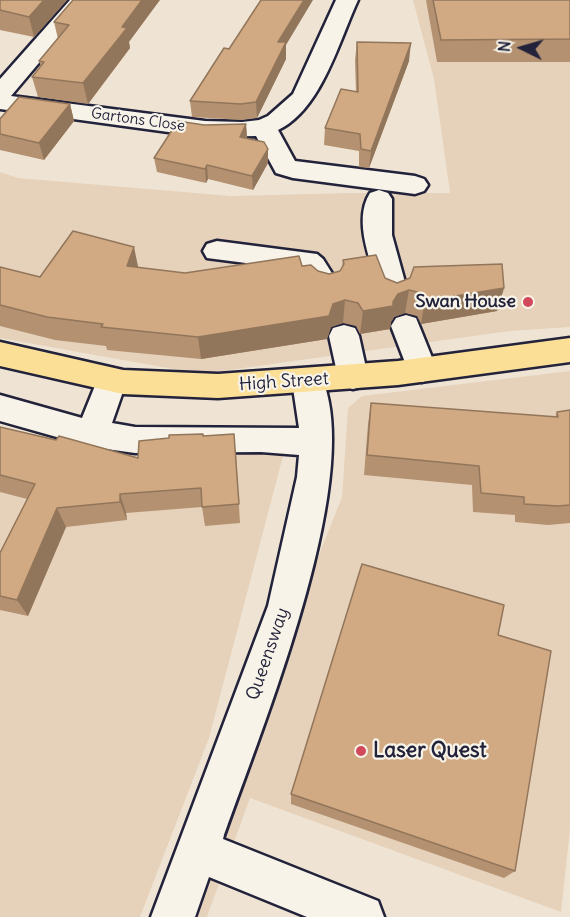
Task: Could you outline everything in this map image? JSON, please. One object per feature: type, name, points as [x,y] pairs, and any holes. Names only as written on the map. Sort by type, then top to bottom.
[{"type":"main road","name":"High Street","points":[[0,354],[112,380],[218,386],[353,377],[570,351]]},
{"type":"street","points":[[0,94],[81,0]]},
{"type":"street","name":"Gartons Close","points":[[0,102],[205,129],[242,130],[264,127],[277,121],[303,97],[347,0]]},
{"type":"street","points":[[264,127],[285,167],[302,172],[415,185]]},
{"type":"street","points":[[379,200],[376,215],[378,236],[394,293]]},
{"type":"street","points":[[217,251],[307,261],[326,285]]},
{"type":"street","points":[[406,326],[422,370]]},
{"type":"street","points":[[344,336],[353,377]]},
{"type":"street","points":[[92,434],[112,380]]},
{"type":"street","name":"Queensway","points":[[173,917],[286,606],[314,477],[316,442],[314,412],[308,381]]},
{"type":"street","points":[[0,408],[92,434],[135,440],[261,439],[316,442]]},
{"type":"street","points":[[198,851],[362,917]]},
{"type":"shaded area","points":[[413,0],[570,0],[570,327],[510,331],[201,374],[0,338],[0,172],[18,178],[231,196],[450,193],[434,79]]},
{"type":"shaded area","points":[[570,371],[570,830],[561,912],[250,798],[207,917],[174,917],[342,497],[348,408],[362,396]]},
{"type":"shaded area","points":[[0,427],[122,459],[217,446],[283,456],[209,738],[140,917],[0,917]]},
{"type":"building","points":[[0,0],[44,0],[29,17],[0,10]]},
{"type":"building","points":[[73,0],[142,0],[122,27],[127,28],[83,83],[32,77],[44,62],[39,61],[69,25],[54,22]]},
{"type":"building","points":[[261,0],[304,0],[278,42],[286,42],[256,102],[241,104],[190,101],[224,48],[229,49]]},
{"type":"building","points":[[433,0],[570,0],[570,39],[441,40]]},
{"type":"building","points":[[357,42],[411,43],[371,151],[361,149],[360,134],[325,128],[341,89],[358,92]]},
{"type":"building","points":[[19,97],[70,104],[39,143],[0,134],[0,119]]},
{"type":"building","points":[[178,121],[204,125],[246,124],[240,137],[264,142],[268,149],[252,176],[207,165],[205,169],[154,158]]},
{"type":"building","points":[[73,231],[134,247],[127,266],[185,273],[299,256],[302,266],[311,265],[318,271],[329,274],[340,271],[344,264],[343,260],[376,255],[385,278],[397,283],[410,278],[414,267],[502,264],[504,288],[425,301],[421,293],[409,290],[398,294],[393,306],[363,311],[358,303],[345,300],[333,304],[329,316],[198,337],[101,327],[103,324],[47,317],[0,305],[0,267],[40,277]]},
{"type":"building","points":[[371,403],[558,417],[557,412],[570,410],[570,505],[524,504],[524,497],[481,493],[479,466],[367,455]]},
{"type":"building","points":[[0,427],[56,440],[59,436],[138,458],[139,441],[169,438],[169,435],[234,434],[239,504],[202,507],[201,488],[120,494],[120,502],[57,508],[17,600],[0,596],[0,553],[35,484],[0,475]]},
{"type":"building","points":[[362,564],[504,605],[498,635],[551,651],[515,871],[291,794]]},
{"type":"place","name":"Swan House","points":[[528,302]]},
{"type":"place","name":"Laser Quest","points":[[361,751]]}]
